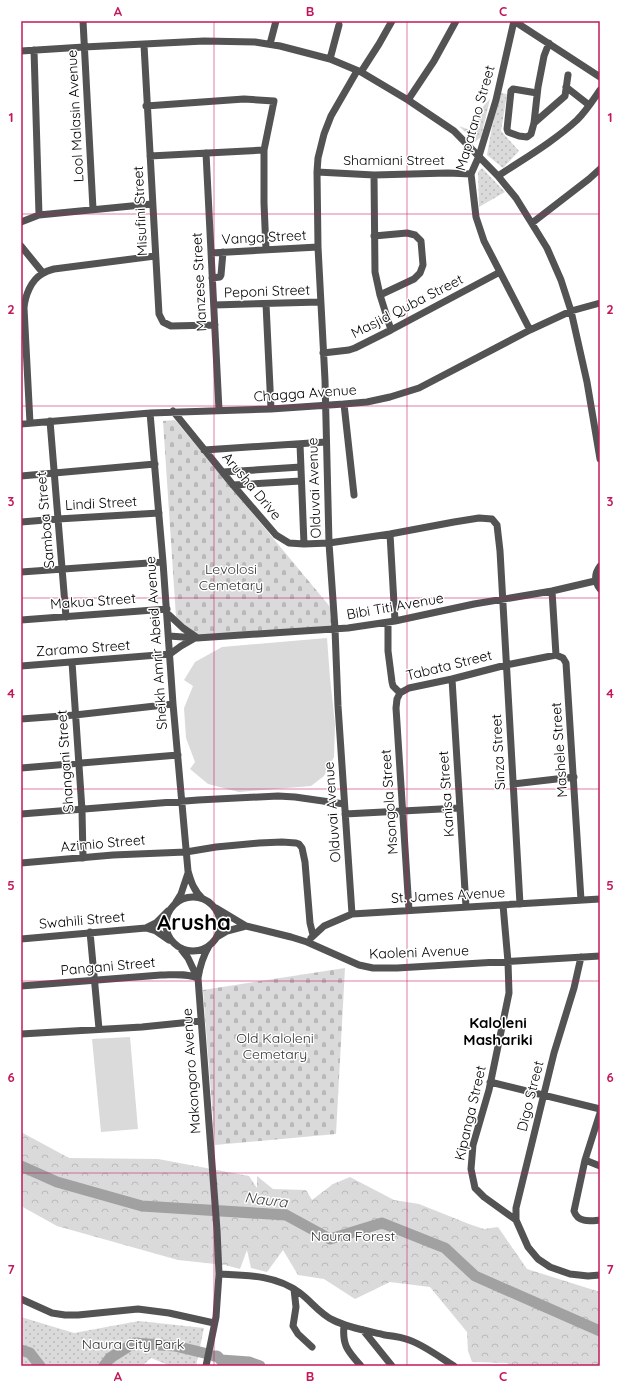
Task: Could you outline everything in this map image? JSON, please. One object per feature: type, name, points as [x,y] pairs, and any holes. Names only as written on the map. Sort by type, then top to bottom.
[{"type":"street","name":"Lool Malasin Avenue","points":[[83,21],[93,209]]},
{"type":"street","points":[[270,44],[276,21]]},
{"type":"street","name":"Olduvai Avenue","points":[[352,914],[329,543],[318,247],[317,172],[318,158],[324,134],[331,116],[359,71],[379,44],[392,21]]},
{"type":"street","points":[[408,100],[434,61],[456,21]]},
{"type":"street","points":[[514,21],[600,77]]},
{"type":"street","name":"Mapatano Street","points":[[514,21],[496,100],[479,156],[470,174],[476,217],[484,241],[530,330]]},
{"type":"street","points":[[330,59],[339,25]]},
{"type":"street","points":[[21,51],[204,41],[270,44],[307,52],[330,59],[359,71],[408,100],[454,131],[498,176],[516,198],[547,248],[561,280],[571,311],[587,382],[600,459]]},
{"type":"street","points":[[537,93],[513,89],[511,91],[507,129],[508,132],[527,137],[531,134],[544,56],[549,43]]},
{"type":"street","name":"Misufini Street","points":[[144,45],[146,106],[159,314],[163,322],[171,326],[215,325]]},
{"type":"street","points":[[34,50],[39,215]]},
{"type":"street","points":[[534,123],[565,96],[568,75]]},
{"type":"street","points":[[566,86],[589,105]]},
{"type":"street","points":[[498,176],[554,139],[578,119],[600,90]]},
{"type":"street","points":[[146,106],[244,99],[274,101],[264,150],[266,250]]},
{"type":"street","points":[[150,156],[264,150]]},
{"type":"street","name":"Manzese Street","points":[[206,153],[220,410]]},
{"type":"street","points":[[532,223],[600,169]]},
{"type":"street","name":"Shamiani Street","points":[[317,172],[374,175],[448,173],[470,174]]},
{"type":"street","points":[[374,175],[375,272],[380,295],[391,330]]},
{"type":"street","points":[[21,222],[39,215],[152,204]]},
{"type":"street","points":[[374,236],[407,233],[415,235],[420,241],[423,265],[420,273],[414,279],[380,295]]},
{"type":"street","points":[[21,246],[43,273]]},
{"type":"street","name":"Vanga Street","points":[[211,253],[318,247]]},
{"type":"street","points":[[212,278],[220,277],[221,275],[223,252]]},
{"type":"street","points":[[30,423],[23,303],[32,284],[38,276],[43,273],[63,268],[156,256]]},
{"type":"street","name":"Masjid Quba Street","points":[[323,353],[349,350],[391,330],[500,272]]},
{"type":"street","name":"Peponi Street","points":[[214,305],[320,302]]},
{"type":"street","name":"Chagga Avenue","points":[[21,424],[173,411],[271,409],[367,402],[390,397],[418,388],[530,330],[571,311],[600,303]]},
{"type":"street","points":[[266,304],[271,409]]},
{"type":"street","points":[[344,404],[354,494]]},
{"type":"street","name":"Arusha Drive","points":[[173,411],[276,535],[289,543],[329,543],[390,534]]},
{"type":"street","name":"Sheikh Amrir Abeid Avenue","points":[[150,413],[160,513],[173,704],[188,870]]},
{"type":"street","name":"Sambaa Street","points":[[50,421],[66,617]]},
{"type":"street","points":[[204,450],[326,442]]},
{"type":"street","points":[[300,444],[304,544]]},
{"type":"street","points":[[21,476],[155,464]]},
{"type":"street","points":[[223,472],[301,467]]},
{"type":"street","points":[[233,485],[301,481]]},
{"type":"street","name":"Lindi Street","points":[[21,522],[160,513]]},
{"type":"street","name":"Sinza Street","points":[[390,534],[479,518],[492,519],[497,525],[520,904]]},
{"type":"street","points":[[390,534],[392,622],[388,651],[393,686],[400,693]]},
{"type":"street","points":[[21,572],[163,562]]},
{"type":"street","points":[[600,566],[597,570],[595,581],[600,590]]},
{"type":"street","name":"Bibi Titi Avenue","points":[[169,636],[197,638],[335,629],[392,622],[467,606],[552,591],[595,581]]},
{"type":"street","points":[[506,665],[556,655],[552,591]]},
{"type":"street","points":[[167,611],[183,628],[197,638],[181,646],[170,654]]},
{"type":"street","name":"Makua Street","points":[[21,620],[167,611]]},
{"type":"street","name":"Zaramo Street","points":[[21,666],[170,654]]},
{"type":"street","name":"Mashele Street","points":[[556,655],[563,658],[566,663],[581,900]]},
{"type":"street","name":"Shangani Street","points":[[72,662],[82,810],[82,858]]},
{"type":"street","name":"Tabata Street","points":[[400,693],[409,688],[506,665]]},
{"type":"street","name":"Kanisa Street","points":[[452,679],[466,907]]},
{"type":"street","name":"Msongola Street","points":[[400,693],[397,699],[396,708],[408,910]]},
{"type":"street","points":[[21,719],[75,715],[173,704]]},
{"type":"street","points":[[21,768],[178,755]]},
{"type":"street","points":[[513,784],[574,777]]},
{"type":"street","points":[[21,814],[182,801],[278,796],[344,804]]},
{"type":"street","points":[[345,814],[460,808]]},
{"type":"street","name":"Azimio Street","points":[[21,863],[161,852],[186,852],[216,847],[259,843],[282,842],[299,844],[302,848],[305,862],[310,923],[313,935]]},
{"type":"street","points":[[181,949],[188,951],[203,950],[217,937],[220,928],[220,919],[216,908],[197,893],[191,883],[188,870]]},
{"type":"street","points":[[188,870],[181,894],[166,916],[165,925],[167,934],[171,941],[181,949],[191,962],[198,978]]},
{"type":"street","points":[[173,906],[182,899],[189,897],[203,899]]},
{"type":"street","name":"St. James Avenue","points":[[307,942],[324,926],[352,914],[600,899]]},
{"type":"street","name":"Kipanga Street","points":[[503,905],[509,993],[490,1082],[474,1145],[471,1169],[475,1188],[484,1197],[516,1220]]},
{"type":"street","name":"Swahili Street","points":[[146,928],[156,923],[173,906]]},
{"type":"street","name":"Kaoleni Avenue","points":[[216,908],[246,926],[277,932],[307,942],[358,966],[373,968],[600,956]]},
{"type":"street","name":"Kaoleni Avenue","points":[[217,937],[227,931],[246,926]]},
{"type":"street","name":"Swahili Street","points":[[21,939],[146,928],[156,931],[171,941]]},
{"type":"street","points":[[90,932],[99,1029]]},
{"type":"street","name":"Makongoro Avenue","points":[[209,946],[199,966],[198,978],[219,1274]]},
{"type":"street","name":"Digo Street","points":[[516,1220],[516,1208],[554,1053],[574,988],[581,957]]},
{"type":"street","name":"Pangani Street","points":[[21,986],[181,974],[191,975],[198,978]]},
{"type":"street","points":[[21,1034],[142,1027],[201,1021]]},
{"type":"street","points":[[490,1082],[600,1109]]},
{"type":"street","points":[[600,1113],[585,1160],[574,1211],[576,1216],[582,1220],[600,1220]]},
{"type":"street","points":[[585,1160],[600,1166]]},
{"type":"street","points":[[516,1220],[528,1247],[538,1259],[550,1266],[570,1274],[588,1276],[600,1275]]},
{"type":"street","points":[[206,1366],[214,1323],[219,1274],[251,1275],[277,1281],[294,1288],[326,1317],[344,1325],[408,1339],[454,1366]]},
{"type":"street","points":[[294,1288],[296,1307],[293,1326],[298,1334],[312,1347]]},
{"type":"street","points":[[21,1299],[52,1313],[65,1315],[78,1316],[138,1309],[169,1313],[214,1323]]},
{"type":"street","points":[[344,1325],[344,1344],[361,1366]]},
{"type":"street","points":[[363,1330],[392,1366]]},
{"type":"green space","points":[[501,93],[507,94],[501,131],[519,151],[503,168],[487,155],[492,127]]},
{"type":"green space","points":[[490,99],[481,137],[475,142],[459,126],[473,131],[480,127],[477,113]]},
{"type":"green space","points":[[482,168],[505,192],[479,207],[478,172]]},
{"type":"green space","name":"Levolosi Cemetary","points":[[175,420],[336,614],[337,625],[198,638],[176,617],[163,421]]},
{"type":"green space","points":[[327,638],[335,724],[334,757],[324,776],[311,786],[239,792],[208,784],[190,769],[195,762],[186,738],[184,708],[193,686],[184,680],[195,662],[222,647]]},
{"type":"green space","name":"Old Kaloleni Cemetary","points":[[345,968],[336,1134],[215,1145],[203,990]]},
{"type":"green space","points":[[130,1037],[138,1129],[101,1132],[92,1039]]},
{"type":"green space","name":"Naura Forest","points":[[21,1132],[69,1158],[158,1159],[249,1176],[257,1188],[257,1176],[273,1189],[306,1190],[312,1200],[333,1184],[350,1177],[394,1200],[419,1204],[484,1229],[498,1227],[527,1269],[600,1292],[600,1366],[510,1366],[507,1363],[472,1362],[468,1351],[467,1332],[430,1287],[390,1282],[355,1299],[324,1279],[298,1275],[283,1250],[267,1272],[251,1268],[247,1250],[240,1269],[225,1265],[178,1260],[57,1226],[21,1206]]},
{"type":"green space","name":"Naura City Park","points":[[21,1317],[74,1333],[139,1321],[204,1328],[196,1366],[171,1366],[151,1358],[142,1366],[21,1366]]},
{"type":"waterway","name":"Naura","points":[[21,1166],[57,1182],[142,1206],[286,1215],[330,1239],[382,1223],[445,1248],[475,1276],[600,1331]]},
{"type":"waterway","points":[[104,1366],[110,1358],[134,1343],[175,1346],[204,1353]]},
{"type":"waterway","points":[[21,1350],[30,1353],[40,1366]]},
{"type":"waterway","points":[[214,1356],[217,1356],[221,1360],[249,1362],[260,1366]]},
{"type":"district","name":"Arusha","points":[[194,922]]},
{"type":"district","name":"Kaloleni Mashariki","points":[[498,1032]]}]
